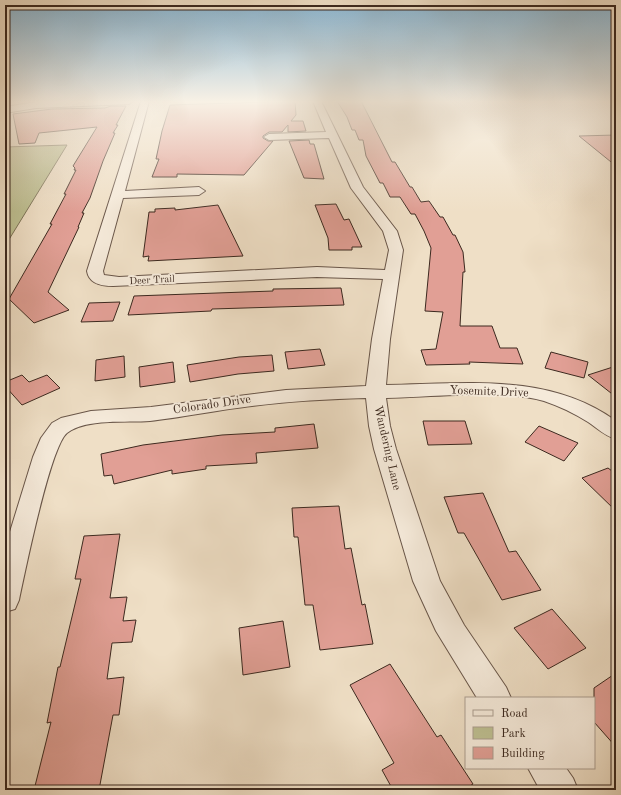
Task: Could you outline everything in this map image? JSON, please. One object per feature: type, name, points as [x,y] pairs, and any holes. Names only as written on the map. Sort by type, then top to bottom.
[{"type":"street","name":"Deer Trail","points":[[133,138],[95,271],[95,275],[98,279],[106,281],[128,281],[317,272],[392,274]]},
{"type":"street","name":"Wandering Lane","points":[[334,138],[362,196],[390,231],[396,250],[377,371],[376,392],[377,411],[389,461],[418,558],[432,595],[453,635],[494,697]]},
{"type":"street","points":[[117,195],[199,191]]},
{"type":"street","name":"Yosemite Drive","points":[[376,392],[478,390],[529,392],[563,401],[597,417],[616,432]]},
{"type":"street","name":"Colorado Drive","points":[[5,600],[42,459],[57,430],[67,423],[81,419],[150,414],[269,398],[376,392]]},
{"type":"street","points":[[545,769],[561,790]]},
{"type":"green space","points":[[67,145],[5,246],[5,147]]},
{"type":"building","points":[[18,138],[37,138],[35,143],[19,144]]},
{"type":"building","points":[[90,138],[113,138],[90,198],[82,213],[84,213],[79,227],[48,292],[69,310],[34,323],[9,299],[52,224],[50,224],[66,194],[64,194],[76,170],[74,170],[75,168],[73,166]]},
{"type":"building","points":[[160,138],[263,138],[268,141],[273,141],[244,175],[177,174],[177,177],[152,177],[159,159],[156,159]]},
{"type":"building","points":[[358,138],[380,138],[392,162],[395,162],[421,202],[429,201],[440,217],[443,217],[453,235],[455,235],[463,252],[465,272],[463,272],[460,326],[492,326],[500,348],[517,348],[523,364],[469,362],[470,364],[426,365],[421,350],[436,349],[443,312],[425,311],[431,248],[415,214],[411,214],[400,197],[390,197],[383,183],[380,183],[366,156],[363,140],[359,140]]},
{"type":"building","points":[[582,138],[616,138],[616,166]]},
{"type":"building","points":[[309,140],[310,144],[314,144],[324,179],[304,178],[289,141]]},
{"type":"building","points":[[336,204],[344,220],[349,219],[362,247],[352,247],[352,250],[329,250],[328,238],[315,205]]},
{"type":"building","points":[[218,205],[243,256],[148,261],[149,256],[143,257],[149,212],[155,212],[155,209],[175,208],[175,210]]},
{"type":"building","points":[[341,288],[344,305],[212,309],[211,311],[128,315],[134,296],[273,291],[273,289]]},
{"type":"building","points":[[120,302],[113,321],[81,322],[89,303]]},
{"type":"building","points":[[320,349],[325,365],[288,369],[285,352]]},
{"type":"building","points":[[551,352],[588,362],[584,378],[545,368]]},
{"type":"building","points":[[272,355],[274,371],[238,374],[190,382],[187,365],[239,357]]},
{"type":"building","points":[[124,356],[125,377],[95,381],[96,360]]},
{"type":"building","points":[[173,362],[175,382],[140,387],[139,367]]},
{"type":"building","points":[[616,366],[616,397],[588,375]]},
{"type":"building","points":[[22,375],[29,382],[47,375],[60,388],[22,405],[5,386],[5,382]]},
{"type":"building","points":[[423,421],[465,421],[472,444],[428,445]]},
{"type":"building","points":[[314,424],[318,448],[256,453],[257,463],[206,466],[206,469],[172,474],[172,470],[114,484],[112,475],[104,476],[101,454],[143,445],[222,435],[275,432],[275,428]]},
{"type":"building","points":[[539,426],[578,443],[564,461],[525,442]]},
{"type":"building","points":[[608,468],[616,474],[616,511],[582,478]]},
{"type":"building","points":[[483,493],[509,552],[516,551],[541,590],[502,600],[464,533],[458,533],[444,497]]},
{"type":"building","points":[[339,506],[345,549],[351,548],[362,605],[365,604],[373,644],[320,650],[313,605],[305,605],[298,537],[294,537],[292,508]]},
{"type":"building","points":[[120,534],[110,598],[127,597],[123,621],[136,620],[132,642],[112,643],[107,679],[124,677],[119,715],[113,715],[99,790],[34,790],[51,722],[47,723],[58,667],[60,667],[81,579],[75,579],[84,536]]},
{"type":"building","points":[[552,609],[586,648],[548,669],[514,628]]},
{"type":"building","points":[[283,621],[290,667],[243,675],[239,628]]},
{"type":"building","points":[[390,664],[437,737],[441,735],[473,784],[463,790],[393,790],[382,770],[394,763],[350,685]]},
{"type":"building","points":[[616,673],[616,747],[595,723],[594,688]]}]
